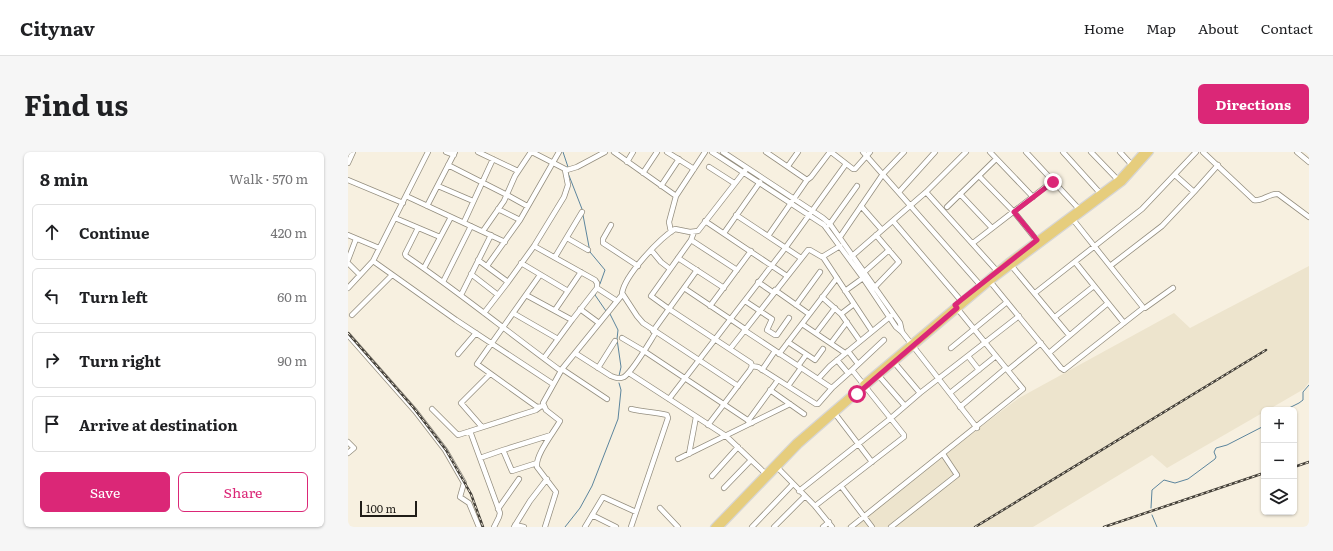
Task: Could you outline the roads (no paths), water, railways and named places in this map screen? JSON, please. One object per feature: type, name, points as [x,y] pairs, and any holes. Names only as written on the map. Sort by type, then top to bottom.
[{"type":"main road","points":[[1071,218],[1079,209],[1119,181],[1143,152]]},
{"type":"main road","points":[[714,527],[721,525],[776,467],[796,442],[834,412],[981,286],[1119,181],[1150,152]]},
{"type":"main road","points":[[989,280],[997,271],[1010,263]]},
{"type":"main road","points":[[864,386],[879,376],[893,361]]},
{"type":"street","points":[[348,163],[353,152]]},
{"type":"street","points":[[348,288],[373,261],[428,152]]},
{"type":"street","points":[[427,206],[454,154],[446,152]]},
{"type":"street","points":[[478,152],[518,171]]},
{"type":"street","points":[[483,231],[507,195],[518,171],[531,152],[565,170],[577,167],[605,152]]},
{"type":"street","points":[[487,266],[520,220],[559,152]]},
{"type":"street","points":[[614,152],[676,196]]},
{"type":"street","points":[[627,162],[633,152]]},
{"type":"street","points":[[643,173],[657,152]]},
{"type":"street","points":[[667,152],[694,169]]},
{"type":"street","points":[[671,232],[669,222],[676,196],[705,152]]},
{"type":"street","points":[[712,152],[745,170],[793,201],[828,226],[840,237],[851,257],[892,316],[896,326],[977,428]]},
{"type":"street","points":[[723,152],[729,154],[760,182],[793,201]]},
{"type":"street","points":[[766,152],[806,180]]},
{"type":"street","points":[[788,166],[798,152]]},
{"type":"street","points":[[768,236],[806,180],[811,177],[831,152],[853,169],[855,169],[866,153],[981,286]]},
{"type":"street","points":[[895,152],[900,157]]},
{"type":"street","points":[[840,237],[883,174],[904,152]]},
{"type":"street","points":[[926,152],[931,156]]},
{"type":"street","points":[[899,192],[935,152]]},
{"type":"street","points":[[851,257],[926,192],[966,152]]},
{"type":"street","points":[[990,152],[1033,197]]},
{"type":"street","points":[[1026,152],[1079,209]]},
{"type":"street","points":[[1063,152],[1100,193]]},
{"type":"street","points":[[1091,152],[1119,181]]},
{"type":"street","points":[[1120,152],[1132,165]]},
{"type":"street","points":[[1035,293],[1142,209],[1196,152]]},
{"type":"street","points":[[1203,152],[1254,200],[1258,200],[1272,194],[1278,194],[1309,216]]},
{"type":"street","points":[[1297,152],[1309,162]]},
{"type":"street","points":[[464,222],[493,159]]},
{"type":"street","points":[[947,207],[996,159]]},
{"type":"street","points":[[661,186],[679,160]]},
{"type":"street","points":[[669,399],[786,247],[846,164]]},
{"type":"street","points":[[448,165],[528,206]]},
{"type":"street","points":[[1110,266],[1162,226],[1218,165]]},
{"type":"street","points":[[709,167],[734,184]]},
{"type":"street","points":[[484,313],[534,246],[564,197],[568,185],[565,170]]},
{"type":"street","points":[[432,409],[456,434],[470,431],[542,407],[553,384],[562,370],[622,295],[624,286],[651,250],[671,232],[677,229],[694,232],[698,231],[745,170]]},
{"type":"street","points":[[1175,175],[1194,192]]},
{"type":"street","points":[[979,176],[1014,212],[1038,242]]},
{"type":"street","points":[[348,180],[403,203]]},
{"type":"street","points":[[724,233],[760,182]]},
{"type":"street","points":[[973,243],[1053,182]]},
{"type":"street","points":[[438,186],[473,201]]},
{"type":"street","points":[[828,226],[857,186]]},
{"type":"street","points":[[926,192],[997,271]]},
{"type":"street","points":[[960,194],[992,228]]},
{"type":"street","points":[[406,196],[505,242]]},
{"type":"street","points":[[862,206],[882,230]]},
{"type":"street","points":[[498,209],[520,220]]},
{"type":"street","points":[[555,257],[582,212]]},
{"type":"street","points":[[736,215],[801,258]]},
{"type":"street","points":[[424,268],[451,217]]},
{"type":"street","points":[[395,218],[440,237]]},
{"type":"street","points":[[1071,218],[1142,306],[1142,308]]},
{"type":"street","points":[[705,221],[787,276]]},
{"type":"street","points":[[893,221],[962,302]]},
{"type":"street","points":[[611,225],[603,239],[603,243],[638,266]]},
{"type":"street","points":[[443,282],[471,226]]},
{"type":"street","points":[[828,226],[840,246],[851,257]]},
{"type":"street","points":[[418,228],[405,254],[461,294],[503,328],[544,358],[606,399]]},
{"type":"street","points":[[694,232],[691,240],[651,296],[751,363],[752,366],[758,367],[817,404],[832,388],[884,340]]},
{"type":"street","points":[[348,235],[380,248]]},
{"type":"street","points":[[461,294],[491,235]]},
{"type":"street","points":[[873,288],[899,263],[876,235]]},
{"type":"street","points":[[567,238],[588,250]]},
{"type":"street","points":[[356,239],[348,262],[360,275]]},
{"type":"street","points":[[691,240],[737,270]]},
{"type":"street","points":[[534,246],[595,280],[597,283],[597,288],[544,358]]},
{"type":"street","points":[[823,257],[840,246]]},
{"type":"street","points":[[651,250],[661,262],[670,269]]},
{"type":"street","points":[[730,349],[801,258],[809,250],[820,257],[823,257],[872,331]]},
{"type":"street","points":[[846,291],[889,250]]},
{"type":"street","points":[[710,306],[751,252]]},
{"type":"street","points":[[678,258],[724,288]]},
{"type":"street","points":[[478,260],[508,282]]},
{"type":"street","points":[[373,261],[491,344],[553,384]]},
{"type":"street","points":[[1075,262],[1124,323]]},
{"type":"street","points":[[521,263],[568,291]]},
{"type":"street","points":[[1010,263],[1069,335]]},
{"type":"street","points":[[575,353],[598,368],[618,378],[624,376],[628,373],[644,351],[669,309],[697,270]]},
{"type":"street","points":[[555,310],[581,272]]},
{"type":"street","points":[[796,305],[820,272]]},
{"type":"street","points":[[471,274],[498,295]]},
{"type":"street","points":[[352,315],[392,275]]},
{"type":"street","points":[[540,275],[477,363],[478,366],[542,407],[560,421],[540,454],[537,463],[556,492],[545,527]]},
{"type":"street","points":[[762,370],[777,352],[788,342],[837,278]]},
{"type":"street","points":[[989,280],[1064,370],[1142,308],[1145,308],[1173,288]]},
{"type":"street","points":[[758,282],[775,291],[809,314]]},
{"type":"street","points":[[1055,317],[1094,286]]},
{"type":"street","points":[[597,288],[617,301]]},
{"type":"street","points":[[684,288],[818,380],[832,388]]},
{"type":"street","points":[[526,295],[572,320]]},
{"type":"street","points":[[622,295],[643,323],[738,386]]},
{"type":"street","points":[[822,297],[841,314],[860,341]]},
{"type":"street","points":[[745,301],[772,320],[766,330],[775,335],[777,335],[789,318]]},
{"type":"street","points":[[951,348],[1007,302]]},
{"type":"street","points":[[1049,353],[1108,303]]},
{"type":"street","points":[[841,314],[854,304]]},
{"type":"street","points":[[851,527],[977,428],[1023,389],[956,307]]},
{"type":"street","points":[[816,334],[835,308]]},
{"type":"street","points":[[580,309],[599,323]]},
{"type":"street","points":[[513,313],[558,339]]},
{"type":"street","points":[[818,380],[827,369],[892,316]]},
{"type":"street","points":[[799,491],[920,393],[1019,316]]},
{"type":"street","points":[[831,344],[847,322]]},
{"type":"street","points":[[802,324],[831,344],[847,352],[858,364]]},
{"type":"street","points":[[458,354],[476,333]]},
{"type":"street","points":[[348,335],[415,411],[445,450],[464,483],[460,497],[469,502],[479,527]]},
{"type":"street","points":[[622,338],[644,351],[750,422]]},
{"type":"street","points":[[598,368],[615,341]]},
{"type":"street","points":[[788,342],[815,360],[823,348]]},
{"type":"street","points":[[960,406],[1041,343]]},
{"type":"street","points":[[788,386],[806,355]]},
{"type":"street","points":[[968,356],[979,370]]},
{"type":"street","points":[[950,393],[996,356]]},
{"type":"street","points":[[815,506],[904,437],[891,418],[864,386],[838,360]]},
{"type":"street","points":[[893,361],[920,393]]},
{"type":"street","points":[[708,425],[752,366]]},
{"type":"street","points":[[628,373],[726,436],[767,476]]},
{"type":"street","points":[[482,427],[460,403],[490,374]]},
{"type":"street","points":[[879,376],[905,406]]},
{"type":"street","points":[[750,422],[778,380]]},
{"type":"street","points":[[770,390],[804,414]]},
{"type":"street","points":[[678,459],[726,436],[750,422],[790,404]]},
{"type":"street","points":[[631,409],[653,414],[656,412],[667,415],[668,418],[631,527]]},
{"type":"street","points":[[834,412],[872,462]]},
{"type":"street","points":[[689,454],[696,417]]},
{"type":"street","points":[[470,431],[500,515],[494,527]]},
{"type":"street","points":[[480,458],[551,435]]},
{"type":"street","points":[[348,442],[354,448],[348,453]]},
{"type":"street","points":[[712,476],[738,447]]},
{"type":"street","points":[[503,450],[512,471],[537,463]]},
{"type":"street","points":[[892,527],[957,476],[958,474],[943,454]]},
{"type":"street","points":[[724,488],[751,460]]},
{"type":"street","points":[[776,467],[815,506],[832,527]]},
{"type":"street","points":[[498,509],[519,479]]},
{"type":"street","points":[[524,527],[514,526],[530,501],[547,479]]},
{"type":"street","points":[[752,527],[793,484]]},
{"type":"street","points":[[841,486],[872,527]]},
{"type":"street","points":[[774,527],[805,496]]},
{"type":"street","points":[[585,527],[603,497],[636,512]]},
{"type":"street","points":[[660,508],[678,527]]},
{"type":"street","points":[[592,515],[616,527]]},
{"type":"street","points":[[823,527],[829,522]]},
{"type":"waterway","points":[[563,152],[568,167]]},
{"type":"waterway","points":[[568,173],[582,209]]},
{"type":"waterway","points":[[583,215],[590,252],[605,270],[600,284]]},
{"type":"waterway","points":[[596,293],[595,295],[606,311]]},
{"type":"waterway","points":[[610,314],[618,330],[617,339],[621,367],[619,376]]},
{"type":"waterway","points":[[565,527],[580,508],[592,486],[618,419],[621,390],[619,383]]},
{"type":"waterway","points":[[1291,407],[1303,400],[1303,392],[1309,385]]},
{"type":"waterway","points":[[1151,508],[1152,490],[1164,480],[1175,483],[1188,479],[1215,459],[1216,457],[1214,452],[1216,448],[1227,445],[1261,428]]},
{"type":"waterway","points":[[1152,515],[1157,527]]},
{"type":"railway","points":[[348,333],[413,407],[446,450],[471,494],[483,527]]},
{"type":"railway","points":[[975,527],[1266,350]]},
{"type":"railway","points":[[1297,466],[1309,462]]},
{"type":"railway","points":[[1104,527],[1261,474]]}]
